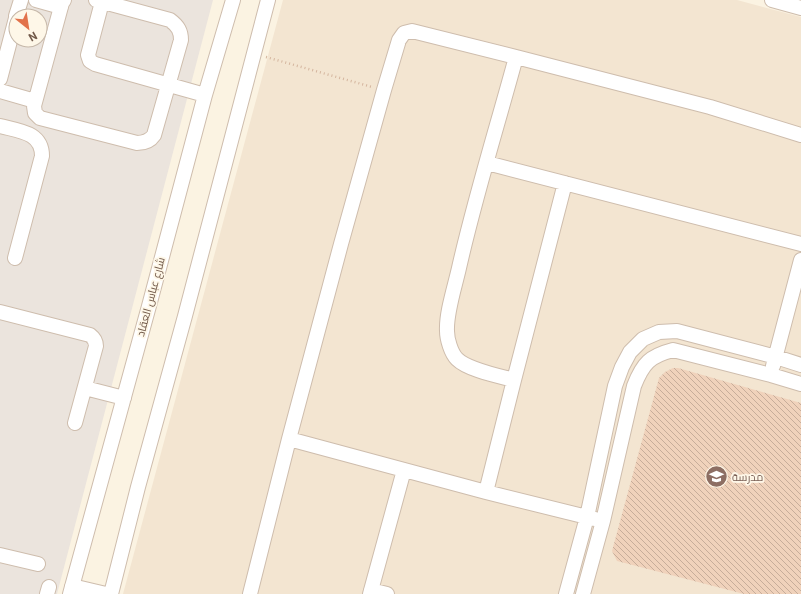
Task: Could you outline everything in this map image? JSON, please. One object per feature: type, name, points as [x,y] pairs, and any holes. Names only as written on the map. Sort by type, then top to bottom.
[{"type":"street","points":[[36,0],[62,4],[35,101],[34,109],[37,116],[40,118],[141,143],[148,141],[154,135],[168,85],[181,40],[181,32],[170,20],[99,1],[88,55],[90,61],[95,64],[168,85],[205,95]]},
{"type":"street","name":"شارع عباس العقاد","points":[[71,590],[205,95],[233,0]]},
{"type":"street","points":[[111,594],[138,487],[185,316],[268,0]]},
{"type":"street","points":[[772,0],[801,8]]},
{"type":"street","points":[[250,594],[289,439],[384,90],[402,34],[412,32],[516,57],[710,107],[801,135]]},
{"type":"street","points":[[0,79],[8,48]]},
{"type":"street","points":[[514,380],[477,370],[457,359],[451,348],[447,331],[464,244],[516,57]]},
{"type":"street","points":[[0,91],[35,101]]},
{"type":"street","points":[[0,126],[32,136],[37,139],[42,150],[42,156],[15,258]]},
{"type":"street","points":[[487,163],[801,244]]},
{"type":"street","points":[[486,492],[565,183]]},
{"type":"street","points":[[771,374],[801,260]]},
{"type":"street","points":[[0,312],[93,337],[96,346],[75,423]]},
{"type":"street","points":[[566,594],[587,517],[615,386],[622,367],[630,352],[643,339],[659,332],[677,331],[776,357],[801,366]]},
{"type":"street","points":[[584,594],[603,521],[634,386],[640,371],[650,359],[673,350],[771,374],[801,384]]},
{"type":"street","points":[[85,388],[124,398]]},
{"type":"street","points":[[289,439],[486,492],[603,521]]},
{"type":"street","points":[[387,594],[370,592],[404,470]]},
{"type":"street","points":[[0,555],[38,564]]},
{"type":"street","points":[[71,590],[106,594]]},
{"type":"path","points":[[254,54],[384,90]]},
{"type":"shaded area","points":[[0,0],[213,0],[57,594],[0,594]]},
{"type":"shaded area","points":[[283,0],[737,0],[801,17],[801,594],[123,594]]},
{"type":"building","name":"مدرسة","points":[[673,368],[678,368],[801,403],[801,594],[744,594],[617,561],[612,551],[659,378],[665,372]]},
{"type":"place","name":"مدرسة","points":[[717,477]]}]
